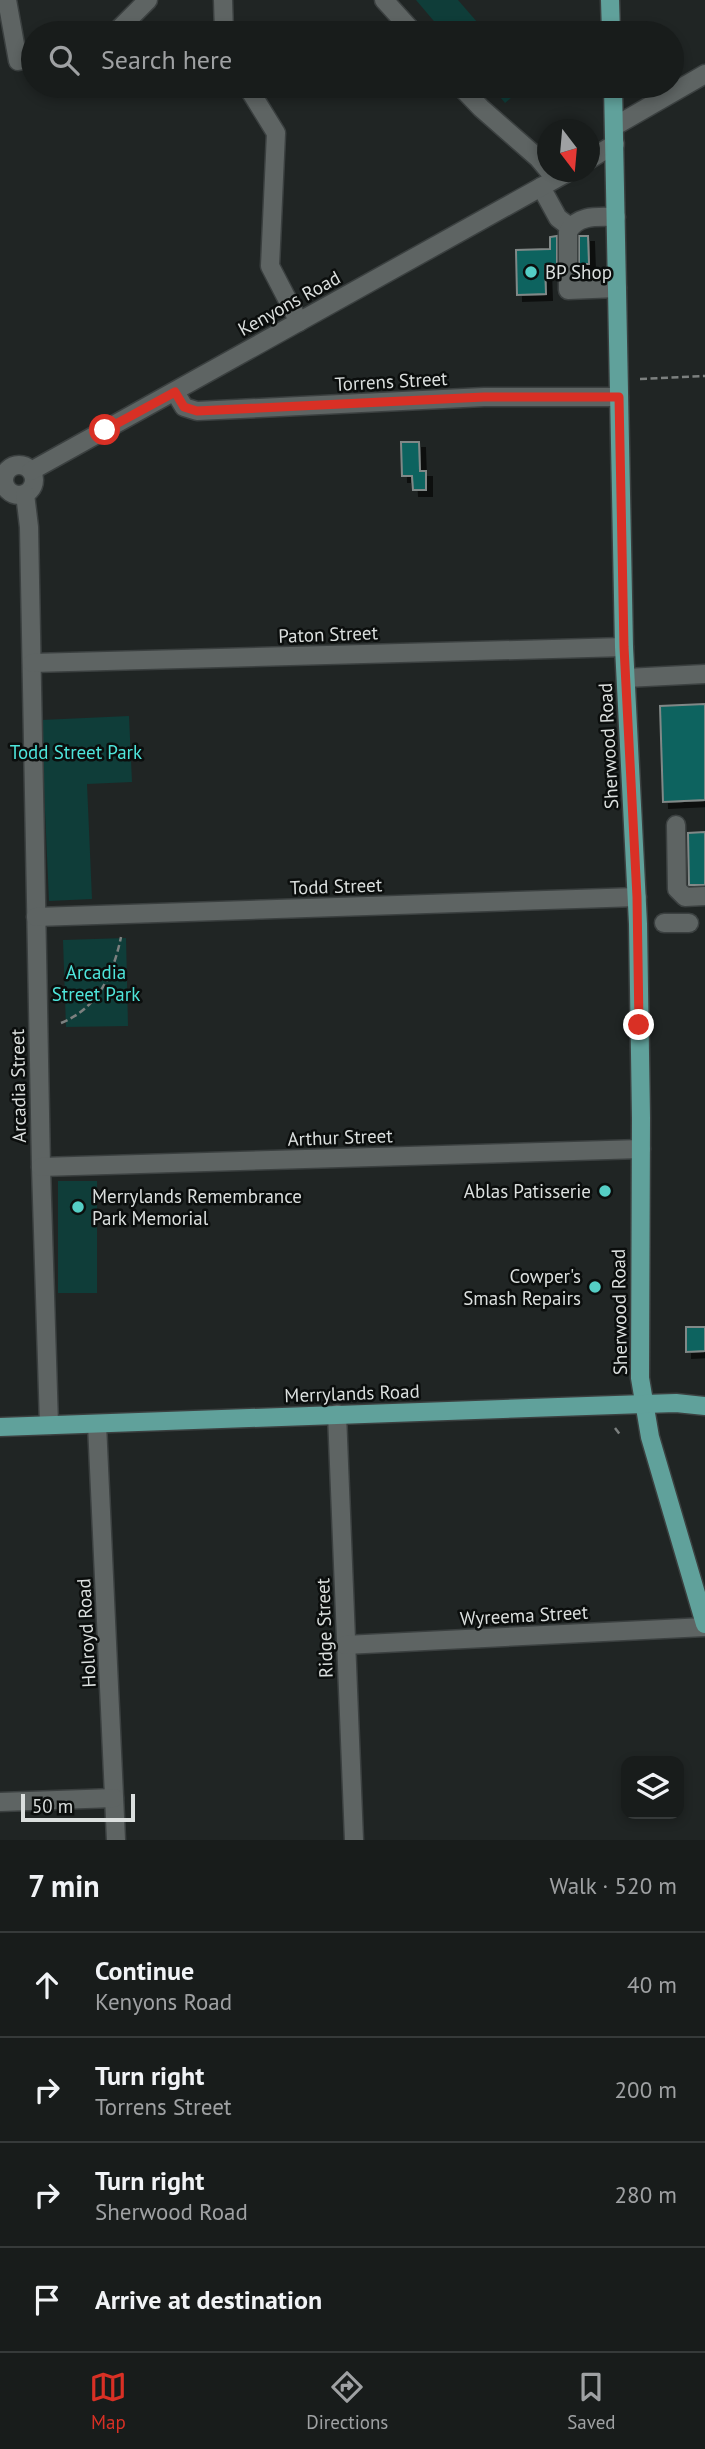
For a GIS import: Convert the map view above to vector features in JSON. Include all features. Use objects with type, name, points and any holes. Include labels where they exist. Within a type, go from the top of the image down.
[{"type":"main road","points":[[610,0],[611,21]]},
{"type":"main road","name":"Sherwood Road","points":[[614,98],[624,647],[637,897],[641,1149],[640,1378],[650,1437],[705,1625]]},
{"type":"main road","name":"Merrylands Road","points":[[0,1427],[676,1403],[705,1406]]},
{"type":"street","points":[[7,0],[18,61],[21,60]]},
{"type":"street","points":[[127,21],[148,0]]},
{"type":"street","points":[[223,0],[224,21]]},
{"type":"street","points":[[384,0],[403,21]]},
{"type":"street","points":[[684,86],[705,74]]},
{"type":"street","points":[[254,98],[275,133],[270,266],[299,322]]},
{"type":"street","points":[[471,98],[537,157]]},
{"type":"street","points":[[615,126],[663,98]]},
{"type":"street","points":[[600,153],[615,144]]},
{"type":"street","name":"Kenyons Road","points":[[30,471],[299,322],[542,182]]},
{"type":"street","points":[[553,182],[558,218],[570,228]]},
{"type":"street","points":[[616,217],[583,219],[570,228],[568,290],[617,288]]},
{"type":"street","name":"Torrens Street","points":[[175,392],[184,407],[197,411],[484,397],[619,397]]},
{"type":"street","points":[[22,466],[30,471],[33,484],[25,494],[12,494],[2,485],[6,473],[13,467],[22,466]]},
{"type":"street","name":"Arcadia Street","points":[[25,494],[29,527],[41,1167],[49,1425]]},
{"type":"street","name":"Paton Street","points":[[32,663],[624,647]]},
{"type":"street","points":[[626,678],[705,674]]},
{"type":"street","points":[[676,825],[677,889],[685,897],[705,896]]},
{"type":"street","name":"Todd Street","points":[[36,917],[637,897]]},
{"type":"street","points":[[664,923],[689,923]]},
{"type":"street","name":"Arthur Street","points":[[41,1167],[641,1149]]},
{"type":"street","name":"Ridge Street","points":[[337,1414],[354,1840]]},
{"type":"street","name":"Holroyd Road","points":[[97,1424],[116,1840]]},
{"type":"street","name":"Wyreema Street","points":[[345,1645],[705,1625]]},
{"type":"street","points":[[0,1802],[114,1798]]},
{"type":"path","points":[[640,379],[705,376]]},
{"type":"path","points":[[61,1023],[86,1009],[99,995],[113,966],[121,937]]},
{"type":"path","points":[[615,1428],[621,1436]]},
{"type":"green space","points":[[416,0],[458,0],[476,21],[434,21]]},
{"type":"green space","name":"Todd Street Park","points":[[129,716],[132,782],[87,784],[92,899],[49,901],[41,720]]},
{"type":"green space","name":"Arcadia Street Park","points":[[126,938],[128,1026],[66,1027],[63,940]]},
{"type":"green space","points":[[58,1181],[97,1181],[97,1293],[58,1293]]},
{"type":"building","name":"BP Shop","points":[[557,236],[557,265],[545,265],[546,294],[517,295],[516,250],[550,249],[550,237]]},
{"type":"building","points":[[579,236],[588,236],[589,264],[579,264]]},
{"type":"building","points":[[401,442],[419,442],[420,471],[426,471],[426,490],[413,490],[412,476],[402,476]]},
{"type":"building","points":[[705,704],[705,800],[663,802],[660,706]]},
{"type":"building","points":[[705,832],[705,885],[689,885],[688,833]]},
{"type":"building","points":[[686,1327],[705,1327],[705,1351],[686,1352]]},
{"type":"place","name":"BP Shop","points":[[531,272]]},
{"type":"place","name":"Ablas Patisserie","points":[[605,1191]]},
{"type":"place","name":"Merrylands Remembrance Park Memorial","points":[[78,1207]]},
{"type":"place","name":"Cowper's Smash Repairs","points":[[595,1287]]},
{"type":"route","points":[[105,430],[175,392],[184,407],[197,411],[484,397],[619,397],[624,647],[637,897],[639,1025]]}]
